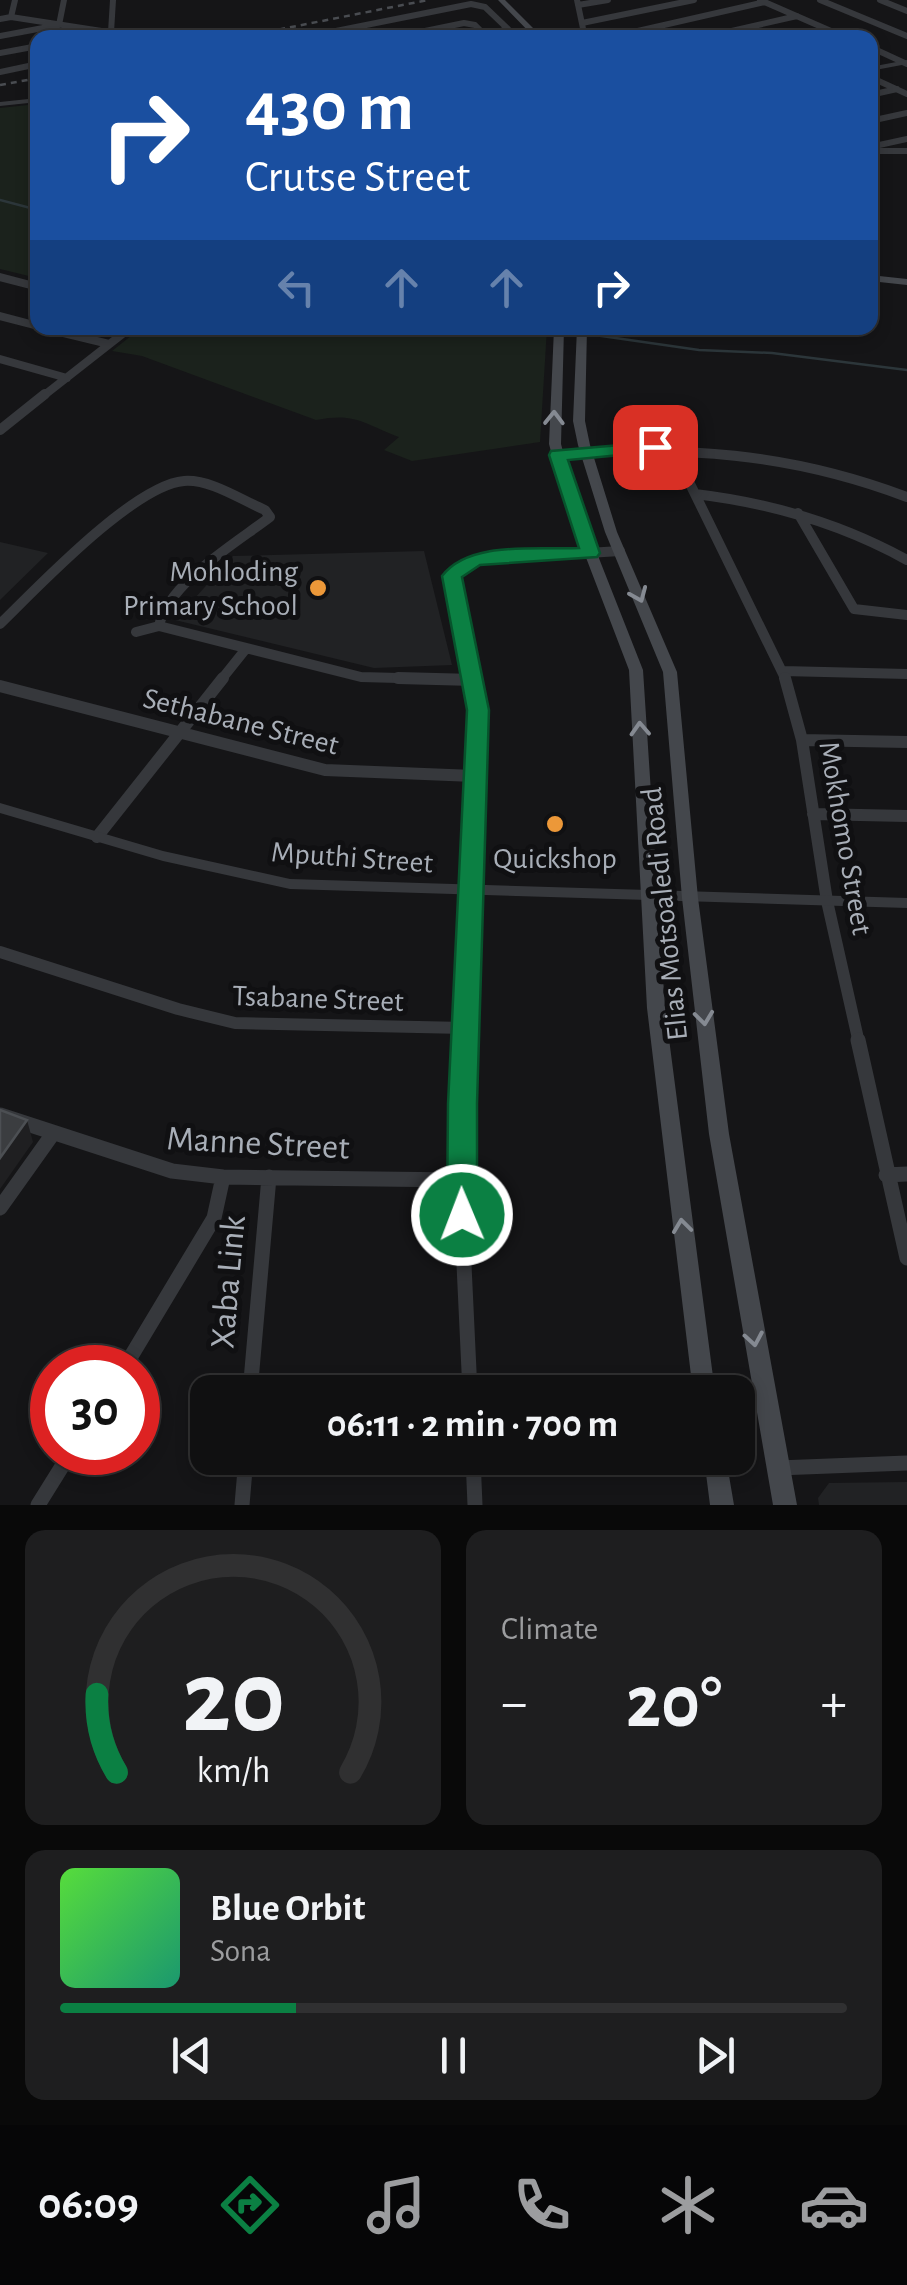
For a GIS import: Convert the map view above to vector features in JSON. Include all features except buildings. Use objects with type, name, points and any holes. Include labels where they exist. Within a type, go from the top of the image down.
[{"type":"main road","points":[[490,0],[521,30]]},
{"type":"main road","points":[[501,0],[532,30]]},
{"type":"main road","points":[[878,279],[907,282]]},
{"type":"main road","name":"Elias Motsoaledi Road","points":[[559,335],[554,416],[558,455],[590,553],[636,670],[656,1008],[702,1375]]},
{"type":"main road","name":"Elias Motsoaledi Road","points":[[581,335],[579,421],[586,452],[620,551],[670,672],[690,898],[719,1134],[785,1505]]},
{"type":"main road","points":[[717,1475],[722,1505]]},
{"type":"street","points":[[11,18],[15,0]]},
{"type":"street","points":[[59,25],[64,0]]},
{"type":"street","points":[[110,30],[114,0]]},
{"type":"street","points":[[584,30],[578,2],[608,0]]},
{"type":"street","points":[[582,23],[694,0]]},
{"type":"street","points":[[820,0],[907,36]]},
{"type":"street","points":[[880,0],[905,9]]},
{"type":"street","points":[[640,30],[763,1],[829,30]]},
{"type":"street","points":[[340,30],[468,4],[485,7],[508,28],[502,30]]},
{"type":"street","points":[[736,30],[797,16]]},
{"type":"street","points":[[0,20],[11,18],[95,30]]},
{"type":"street","points":[[428,30],[461,23],[475,25],[478,30]]},
{"type":"street","points":[[32,30],[59,25]]},
{"type":"street","points":[[0,36],[30,30]]},
{"type":"street","points":[[0,53],[30,47]]},
{"type":"street","points":[[878,51],[906,63]]},
{"type":"street","points":[[878,68],[906,63]]},
{"type":"street","points":[[0,72],[30,66]]},
{"type":"street","points":[[878,81],[907,94]]},
{"type":"street","points":[[878,93],[897,89]]},
{"type":"street","points":[[0,104],[30,101]]},
{"type":"street","points":[[878,119],[907,113]]},
{"type":"street","points":[[878,147],[907,139]]},
{"type":"street","points":[[878,149],[907,150]]},
{"type":"street","points":[[0,278],[30,285]]},
{"type":"street","points":[[0,316],[30,324]]},
{"type":"street","points":[[72,335],[109,344]]},
{"type":"street","points":[[0,430],[121,335]]},
{"type":"street","points":[[0,359],[67,378]]},
{"type":"street","points":[[558,455],[672,447],[717,450],[831,468],[907,498]]},
{"type":"street","name":"Mokhomo Street","points":[[672,447],[783,670],[802,740],[827,900],[907,1258]]},
{"type":"street","points":[[0,624],[120,516],[170,484],[186,481],[201,485],[268,511],[270,517],[207,565],[162,612],[159,626]]},
{"type":"street","points":[[694,494],[798,513],[855,532],[907,560]]},
{"type":"street","points":[[798,513],[854,609],[907,615]]},
{"type":"street","points":[[469,1375],[460,1180],[478,710],[454,572],[476,560],[620,551]]},
{"type":"street","points":[[136,632],[159,626],[369,678],[474,680]]},
{"type":"street","points":[[97,837],[245,650]]},
{"type":"street","points":[[783,670],[907,674]]},
{"type":"street","name":"Sethabane Street","points":[[0,686],[325,770],[474,776]]},
{"type":"street","points":[[802,740],[907,742]]},
{"type":"street","name":"Mputhi Street","points":[[0,808],[162,856],[290,884],[907,903]]},
{"type":"street","points":[[813,814],[907,816]]},
{"type":"street","name":"Tsabane Street","points":[[0,952],[178,1010],[235,1023],[465,1028]]},
{"type":"street","name":"Manne Street","points":[[0,1115],[151,1167],[223,1177],[460,1180]]},
{"type":"street","points":[[0,1208],[52,1134]]},
{"type":"street","points":[[886,1175],[907,1174]]},
{"type":"street","points":[[138,1345],[214,1218],[223,1177]]},
{"type":"street","name":"Xaba Link","points":[[251,1375],[268,1177]]},
{"type":"street","points":[[778,1468],[907,1463]]},
{"type":"street","points":[[38,1505],[57,1475]]},
{"type":"street","points":[[242,1505],[245,1475]]},
{"type":"street","points":[[474,1475],[476,1505]]},
{"type":"shaded area","points":[[30,105],[30,276],[0,269],[0,108]]},
{"type":"shaded area","points":[[132,335],[547,335],[540,442],[412,461],[384,450],[399,437],[359,421],[341,417],[316,420],[142,356],[112,351]]},
{"type":"shaded area","points":[[0,542],[48,553],[0,600]]},
{"type":"shaded area","name":"Mohloding Primary School","points":[[424,551],[452,665],[374,668],[175,620],[233,556]]},
{"type":"shaded area","points":[[907,1482],[907,1505],[819,1505],[818,1498],[829,1483]]},
{"type":"waterway","points":[[0,200],[30,208]]},
{"type":"waterway","points":[[595,335],[699,350],[772,353],[907,370]]},
{"type":"railway","points":[[276,30],[428,0]]},
{"type":"railway","points":[[0,85],[30,79]]},
{"type":"place","name":"Mohloding Primary School","points":[[318,588]]},
{"type":"place","name":"Quickshop","points":[[555,824]]},
{"type":"route","points":[[462,1215],[462,1104],[478,710],[452,576],[459,567],[476,560],[590,553],[558,455],[655,447]]}]
